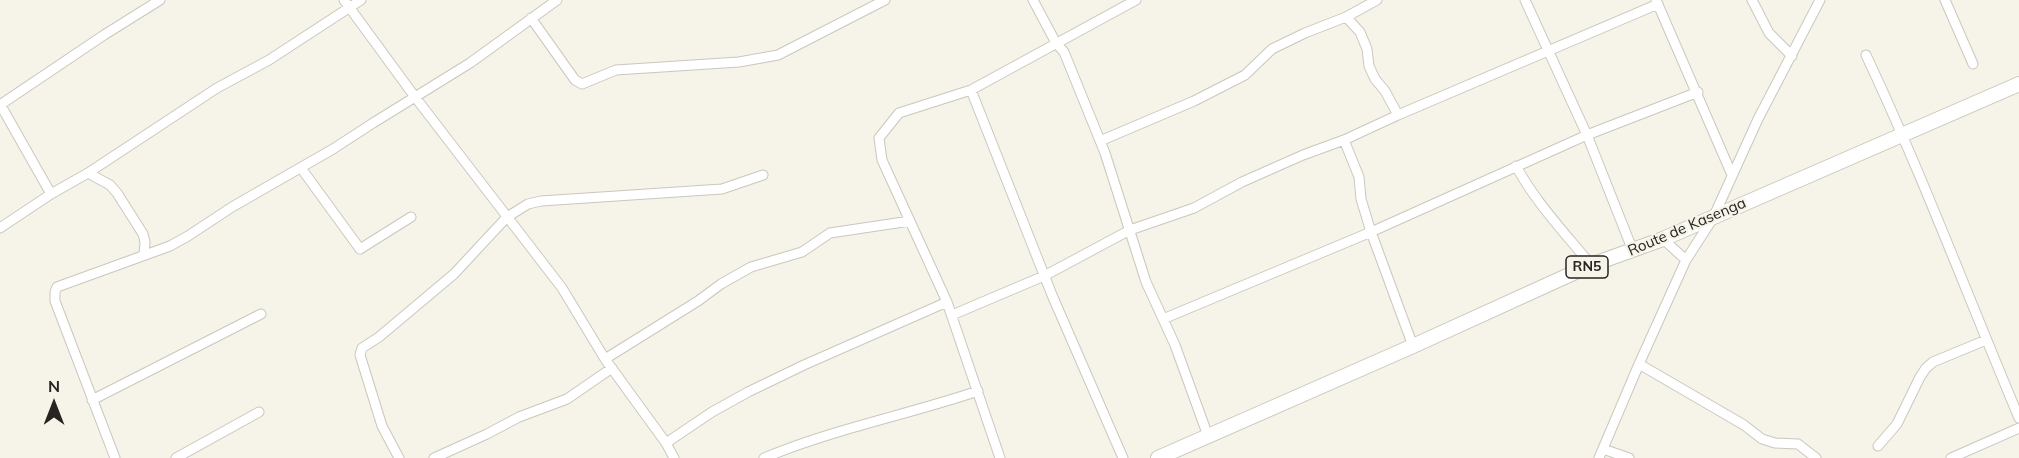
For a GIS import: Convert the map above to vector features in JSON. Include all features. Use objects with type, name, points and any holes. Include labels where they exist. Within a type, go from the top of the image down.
[{"type":"highway","name":"Route de Kasenga","points":[[1158,458],[1591,265],[1633,251],[1713,218],[2019,84]]},
{"type":"street","points":[[51,195],[0,105],[160,0]]},
{"type":"street","points":[[0,228],[88,173],[217,87],[269,60],[347,4],[362,0]]},
{"type":"street","points":[[115,458],[55,302],[57,287],[170,246],[188,236],[231,207],[301,168],[470,63],[557,0]]},
{"type":"street","points":[[531,18],[575,80],[582,84],[616,70],[739,62],[778,55],[885,0]]},
{"type":"street","points":[[1033,0],[1056,43],[1064,52],[1100,141],[1146,282],[1175,345],[1208,436]]},
{"type":"street","points":[[1000,458],[952,315],[882,160],[879,138],[899,113],[971,90],[1136,0]]},
{"type":"street","points":[[1100,141],[1194,101],[1245,75],[1272,49],[1346,17],[1377,0]]},
{"type":"street","points":[[1525,0],[1587,135],[1633,251]]},
{"type":"street","points":[[1752,0],[1769,33],[1792,56]]},
{"type":"street","points":[[1629,458],[1601,453],[1686,260],[1713,218],[1758,119],[1820,0]]},
{"type":"street","points":[[1945,0],[1973,64]]},
{"type":"street","points":[[952,315],[1044,276],[1130,230],[1194,208],[1242,182],[1303,155],[1344,141],[1398,115],[1550,51],[1657,2],[1698,92],[1732,175]]},
{"type":"street","points":[[347,4],[562,288],[605,359],[666,443],[674,458]]},
{"type":"street","points":[[1346,17],[1359,32],[1367,49],[1375,79],[1385,91],[1398,115]]},
{"type":"street","points":[[1866,55],[1903,134],[2019,418]]},
{"type":"street","points":[[971,90],[1044,276],[1123,458]]},
{"type":"street","points":[[1163,319],[1371,232],[1587,135],[1698,92]]},
{"type":"street","points":[[1344,141],[1359,177],[1361,199],[1371,232],[1413,346]]},
{"type":"street","points":[[1516,166],[1545,210],[1591,265]]},
{"type":"street","points":[[301,168],[360,249],[411,217]]},
{"type":"street","points":[[88,173],[110,185],[117,193],[143,234],[144,254]]},
{"type":"street","points":[[399,458],[382,426],[360,356],[362,348],[379,337],[454,274],[507,217],[528,204],[541,201],[722,189],[763,175]]},
{"type":"street","points":[[605,359],[751,267],[802,252],[830,233],[910,221]]},
{"type":"street","points":[[1663,239],[1686,260]]},
{"type":"street","points":[[666,443],[712,411],[748,392],[947,302]]},
{"type":"street","points":[[92,400],[261,314]]},
{"type":"street","points":[[1878,446],[1897,424],[1926,368],[1933,362],[1986,340]]},
{"type":"street","points":[[1639,364],[1744,425],[1762,439],[1775,443],[1798,444],[1816,458]]},
{"type":"street","points":[[434,458],[519,417],[560,402],[612,368]]},
{"type":"street","points":[[764,458],[795,445],[933,407],[978,391]]},
{"type":"street","points":[[176,458],[258,412]]},
{"type":"street","points":[[1951,458],[2019,428]]}]
